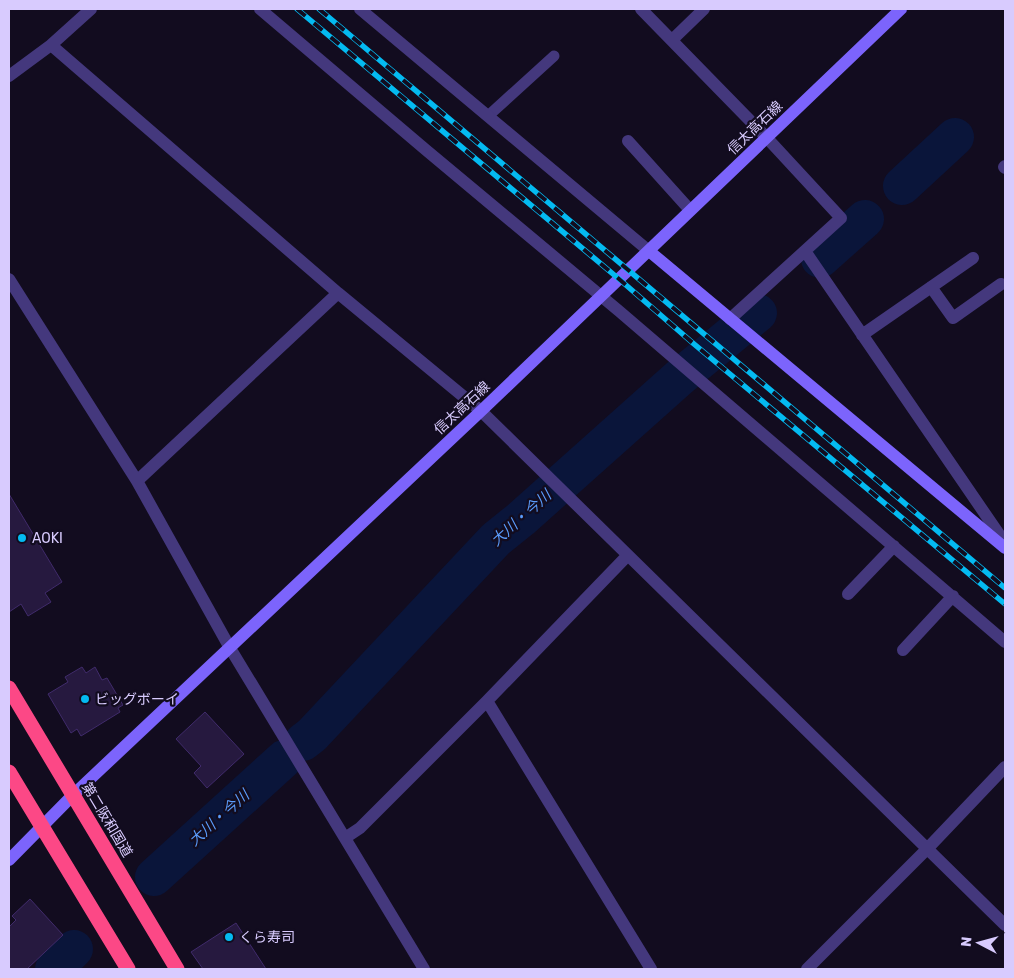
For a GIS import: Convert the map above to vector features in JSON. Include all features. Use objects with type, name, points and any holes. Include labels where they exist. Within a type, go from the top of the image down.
[{"type":"highway","name":"第二阪和国道","points":[[9,688],[176,969]]},
{"type":"highway","points":[[9,772],[128,969]]},
{"type":"main road","name":"信太高石線","points":[[9,860],[73,795],[481,411],[901,9]]},
{"type":"main road","points":[[649,251],[1005,548]]},
{"type":"street","points":[[9,76],[51,45],[91,9]]},
{"type":"street","points":[[260,9],[601,296],[1005,642]]},
{"type":"street","points":[[360,9],[649,251]]},
{"type":"street","points":[[641,9],[841,218],[730,319]]},
{"type":"street","points":[[672,40],[704,9]]},
{"type":"street","points":[[51,45],[338,293],[481,411],[1005,925]]},
{"type":"street","points":[[628,141],[690,210]]},
{"type":"street","points":[[805,251],[1005,544]]},
{"type":"street","points":[[862,335],[973,258]]},
{"type":"street","points":[[9,279],[138,480],[230,648],[424,969]]},
{"type":"street","points":[[931,287],[953,318],[1001,284]]},
{"type":"street","points":[[138,480],[338,293]]},
{"type":"street","points":[[848,594],[894,546]]},
{"type":"street","points":[[345,838],[360,828],[487,701],[628,555]]},
{"type":"street","points":[[903,650],[952,596]]},
{"type":"street","points":[[487,701],[651,969]]},
{"type":"street","points":[[807,969],[927,849],[1005,767]]},
{"type":"lane","points":[[488,116],[554,56]]},
{"type":"building","name":"AOKI","points":[[9,494],[62,582],[45,593],[51,602],[28,616],[21,604],[9,612]]},
{"type":"building","name":"ビッグボーイ","points":[[82,667],[86,673],[95,667],[102,680],[107,678],[123,705],[118,708],[120,712],[81,736],[77,729],[71,733],[48,694],[68,682],[65,677]]},
{"type":"building","points":[[205,712],[244,754],[207,788],[194,773],[201,766],[176,739]]},
{"type":"building","points":[[30,899],[63,935],[27,969],[9,969],[9,927],[16,920],[12,916]]},
{"type":"building","name":"くら寿司","points":[[236,923],[266,969],[203,969],[191,952]]},
{"type":"waterway","name":"大川・今川","points":[[902,186],[955,137]]},
{"type":"waterway","name":"大川・今川","points":[[820,259],[865,219]]},
{"type":"waterway","name":"大川・今川","points":[[303,742],[312,735],[496,539],[521,519],[680,377],[758,313]]},
{"type":"waterway","name":"大川・今川","points":[[154,877],[284,759]]},
{"type":"waterway","name":"大川・今川","points":[[54,969],[74,949]]},
{"type":"railway","points":[[297,9],[1005,604]]},
{"type":"railway","points":[[319,9],[1005,588]]},
{"type":"place","name":"AOKI","points":[[22,538]]},
{"type":"place","name":"ビッグボーイ","points":[[85,699]]},
{"type":"place","name":"くら寿司","points":[[229,937]]}]
